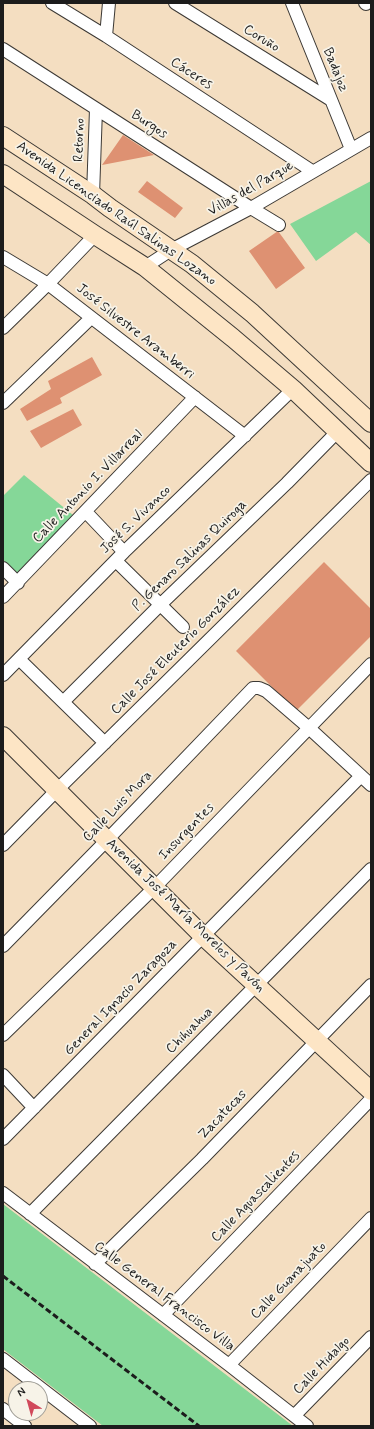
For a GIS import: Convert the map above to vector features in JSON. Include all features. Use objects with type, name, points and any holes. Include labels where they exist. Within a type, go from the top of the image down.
[{"type":"main road","name":"Avenida Licenciado Raúl Salinas Lozano","points":[[3,136],[93,195],[192,264],[252,313],[371,423]]},
{"type":"main road","name":"Avenida Licenciado Raúl Salinas Lozano","points":[[3,174],[145,267],[293,389],[371,463]]},
{"type":"main road","name":"Avenida José María Morelos y Pavón","points":[[3,736],[203,936],[371,1091]]},
{"type":"street","name":"Cáceres","points":[[52,3],[106,36],[312,171]]},
{"type":"street","points":[[106,36],[109,3]]},
{"type":"street","name":"Coruño","points":[[175,3],[332,100]]},
{"type":"street","name":"Badajoz","points":[[292,3],[351,149]]},
{"type":"street","name":"Burgos","points":[[3,49],[251,208],[279,224]]},
{"type":"street","name":"Retorno","points":[[93,195],[96,109]]},
{"type":"street","name":"Villas del Parque","points":[[145,267],[171,250],[251,208],[312,171],[371,138]]},
{"type":"street","points":[[3,328],[48,284],[94,235]]},
{"type":"street","name":"José Silvestre Aramberri","points":[[3,257],[48,284],[245,436]]},
{"type":"street","points":[[3,403],[91,318]]},
{"type":"street","name":"José S. Vivanco","points":[[3,675],[120,557],[293,389]]},
{"type":"street","name":"Calle Antonio I. Villarreal","points":[[3,597],[195,397]]},
{"type":"street","name":"P. Genaro Salinas Quiroga","points":[[63,702],[161,604],[287,483],[338,431]]},
{"type":"street","name":"Calle José Eleuterio González","points":[[4,841],[371,480]]},
{"type":"street","points":[[86,512],[120,557],[183,628]]},
{"type":"street","points":[[3,568],[18,583]]},
{"type":"street","points":[[19,659],[104,743]]},
{"type":"street","name":"Insurgentes","points":[[3,1034],[155,887],[371,664]]},
{"type":"street","name":"Calle Luis Mora","points":[[3,946],[253,688],[260,688],[266,691],[309,728]]},
{"type":"street","points":[[309,728],[371,785]]},
{"type":"street","name":"General Ignacio Zaragoza","points":[[3,1139],[361,776]]},
{"type":"street","name":"Chihuahua","points":[[30,1214],[371,869]]},
{"type":"street","name":"Zacatecas","points":[[95,1264],[202,1159],[371,985]]},
{"type":"street","points":[[3,1075],[34,1108]]},
{"type":"street","name":"Calle Aguascalientes","points":[[163,1315],[371,1099]]},
{"type":"street","name":"Calle General Francisco Villa","points":[[3,1193],[307,1426]]},
{"type":"street","name":"Calle Guanajuato","points":[[229,1365],[371,1218]]},
{"type":"street","name":"Calle Hidalgo","points":[[294,1416],[371,1337]]},
{"type":"street","points":[[3,1359],[90,1426]]},
{"type":"street","points":[[4,1412],[25,1426]]},
{"type":"green space","points":[[371,181],[371,245],[356,232],[316,261],[290,224]]},
{"type":"green space","points":[[24,475],[73,515],[20,575],[3,560],[3,496]]},
{"type":"green space","points":[[3,1204],[293,1426],[103,1426],[48,1384],[48,1381],[44,1381],[4,1350],[3,1351]]},
{"type":"building","points":[[123,135],[154,155],[102,165]]},
{"type":"building","points":[[147,181],[183,208],[175,218],[138,192]]},
{"type":"building","points":[[278,231],[305,268],[276,289],[249,251]]},
{"type":"building","points":[[92,357],[102,375],[60,398],[62,403],[27,421],[20,409],[51,389],[48,381]]},
{"type":"building","points":[[73,409],[82,425],[41,448],[30,431]]},
{"type":"building","points":[[324,562],[371,609],[371,636],[296,711],[236,651]]},
{"type":"railway","points":[[3,1276],[199,1426]]}]
